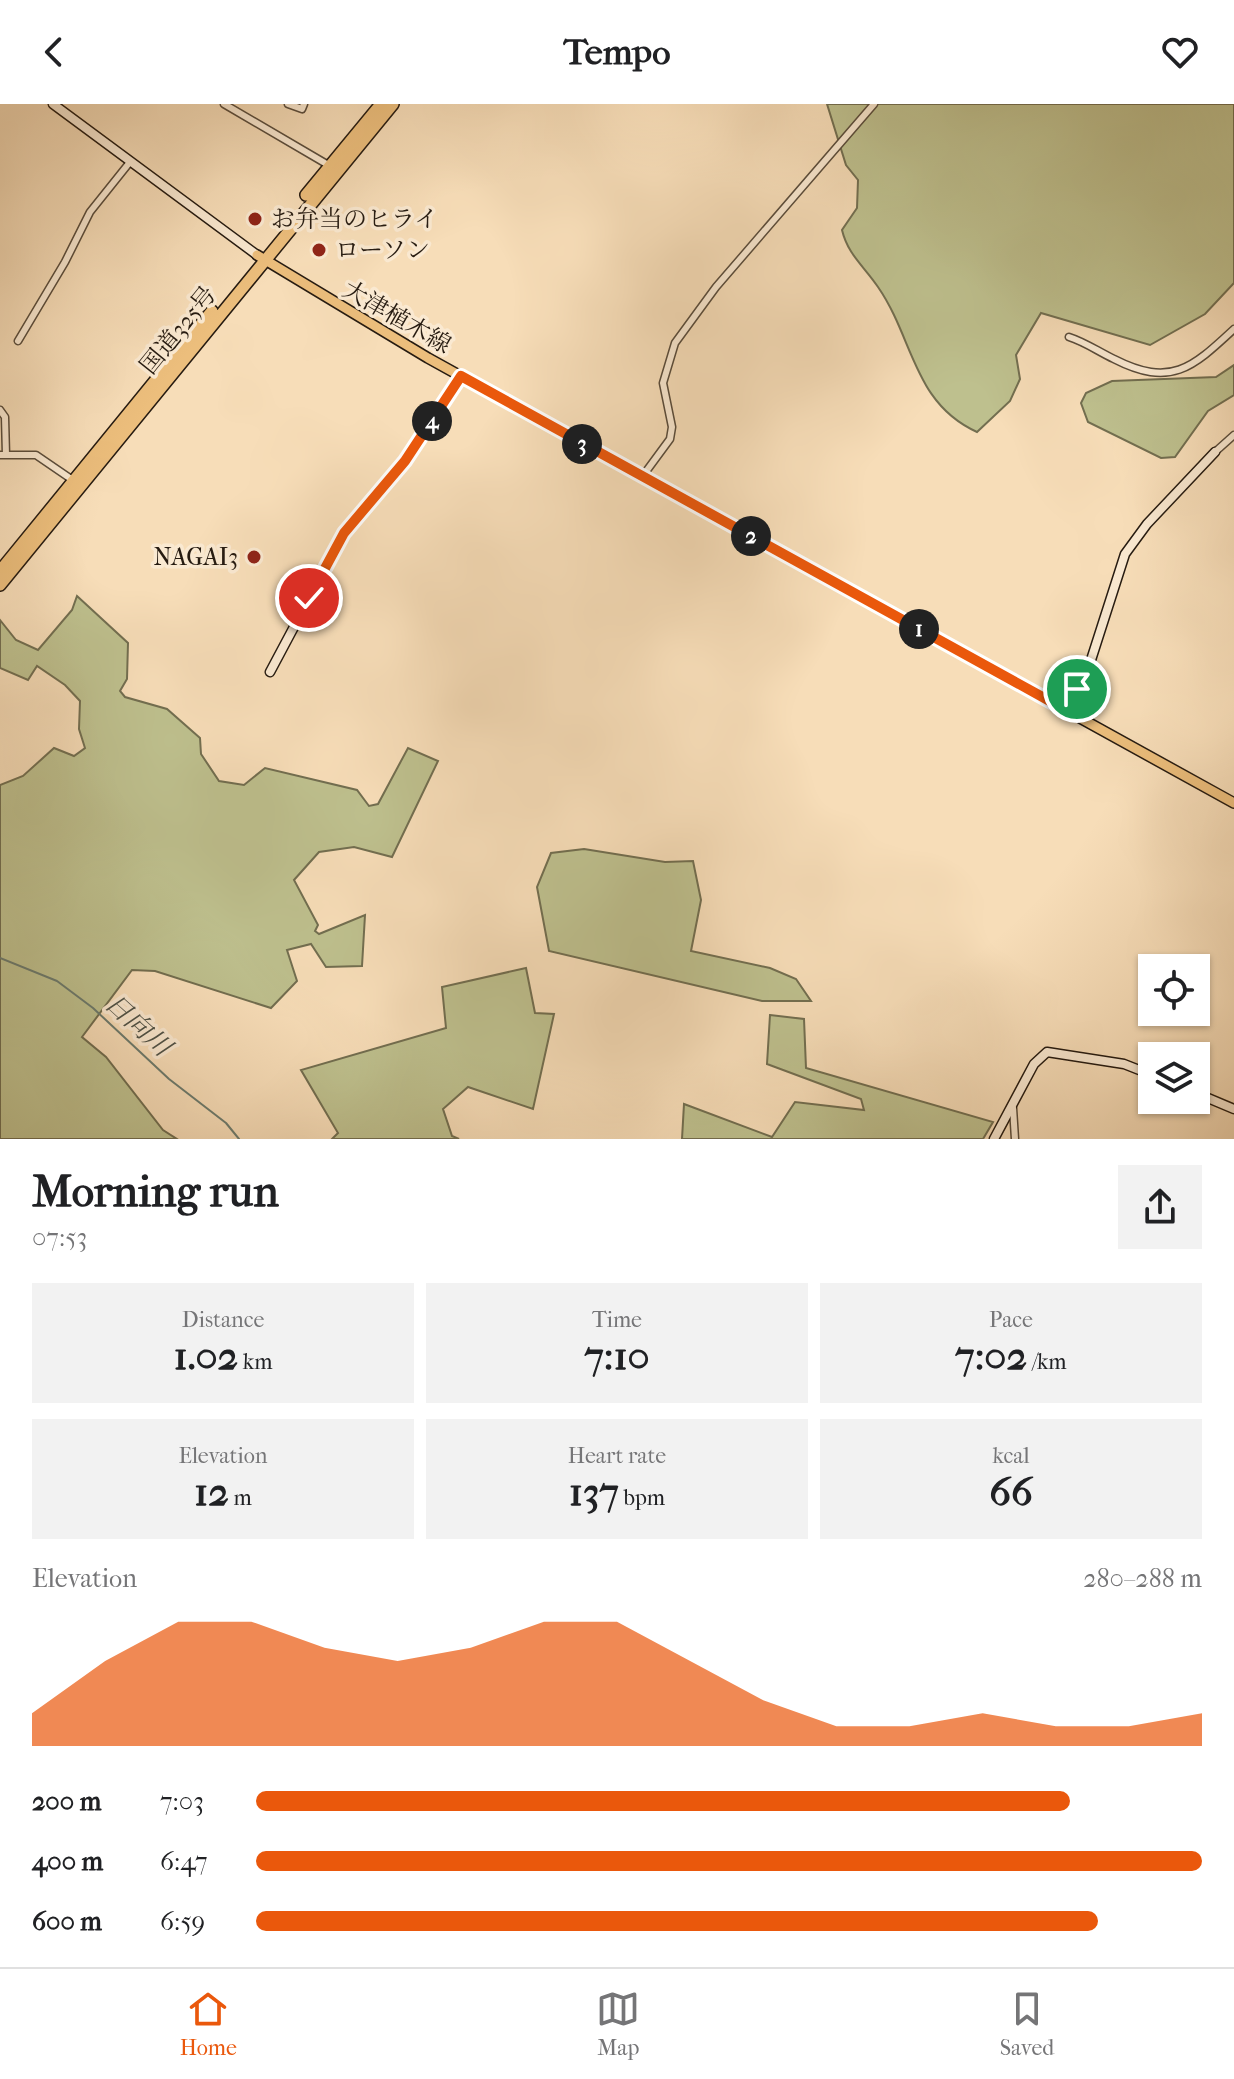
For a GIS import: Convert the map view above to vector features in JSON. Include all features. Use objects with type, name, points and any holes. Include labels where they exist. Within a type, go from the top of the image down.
[{"type":"highway","name":"国道325号","points":[[0,585],[77,484],[334,168],[379,108],[393,104]]},
{"type":"highway","name":"国道325号","points":[[0,571],[77,484]]},
{"type":"main road","name":"大津植木線","points":[[260,258],[461,376],[1234,803]]},
{"type":"street","points":[[53,104],[260,258]]},
{"type":"street","points":[[224,104],[334,168]]},
{"type":"street","points":[[288,104],[302,109],[304,104]]},
{"type":"street","points":[[642,477],[672,433],[663,383],[675,343],[716,287],[874,104]]},
{"type":"street","points":[[18,341],[65,262],[90,212],[130,162]]},
{"type":"street","points":[[1069,337],[1124,364],[1161,375],[1177,374],[1190,367],[1234,329]]},
{"type":"street","points":[[270,672],[344,533],[405,461],[461,376]]},
{"type":"street","points":[[0,410],[5,417],[3,455],[36,455],[77,484]]},
{"type":"street","points":[[1066,710],[1091,660],[1125,554],[1147,524],[1234,435]]},
{"type":"street","points":[[994,1139],[1034,1064],[1047,1052],[1124,1064],[1138,1070]]},
{"type":"street","points":[[1210,1099],[1234,1109]]},
{"type":"street","points":[[1013,1104],[1015,1139]]},
{"type":"green space","points":[[827,104],[1234,104],[1234,283],[1205,314],[1150,345],[1041,313],[1016,355],[1020,379],[1010,401],[977,432],[956,420],[927,387],[890,307],[848,246],[842,230],[857,208],[858,180],[846,165]]},
{"type":"green space","points":[[1234,365],[1234,395],[1208,411],[1175,457],[1161,458],[1088,422],[1081,403],[1086,393],[1112,381],[1216,377]]},
{"type":"green space","points":[[77,596],[128,643],[127,679],[120,691],[125,697],[167,709],[200,738],[201,754],[219,781],[244,785],[265,768],[357,790],[369,806],[378,804],[408,748],[438,761],[392,857],[354,847],[319,852],[294,880],[318,925],[315,931],[319,934],[365,915],[362,966],[326,967],[311,944],[287,950],[297,981],[271,1008],[155,971],[132,970],[82,1037],[106,1057],[163,1130],[177,1139],[0,1139],[0,785],[23,776],[54,748],[74,756],[85,748],[79,729],[80,701],[65,685],[37,666],[28,680],[0,668],[0,620],[16,640],[38,650],[72,610]]},
{"type":"green space","points":[[584,849],[665,862],[693,861],[701,900],[691,951],[770,968],[796,979],[811,1001],[762,1001],[549,951],[537,887],[551,853]]},
{"type":"green space","points":[[526,968],[535,1013],[554,1014],[533,1109],[468,1087],[443,1109],[452,1136],[459,1139],[332,1139],[338,1133],[301,1070],[446,1028],[442,987]]},
{"type":"green space","points":[[770,1015],[804,1019],[806,1068],[993,1122],[983,1139],[682,1139],[684,1104],[772,1137],[795,1102],[864,1110],[861,1099],[767,1064]]},
{"type":"waterway","name":"日向川","points":[[0,958],[57,981],[93,1008],[169,1079],[226,1123],[239,1139]]},
{"type":"place","name":"お弁当のヒライ","points":[[255,219]]},
{"type":"place","name":"ローソン","points":[[319,250]]},
{"type":"place","name":"NAGAI3","points":[[254,557]]},
{"type":"route","points":[[309,598],[344,533],[405,461],[461,376],[1066,710],[1077,689]]}]
